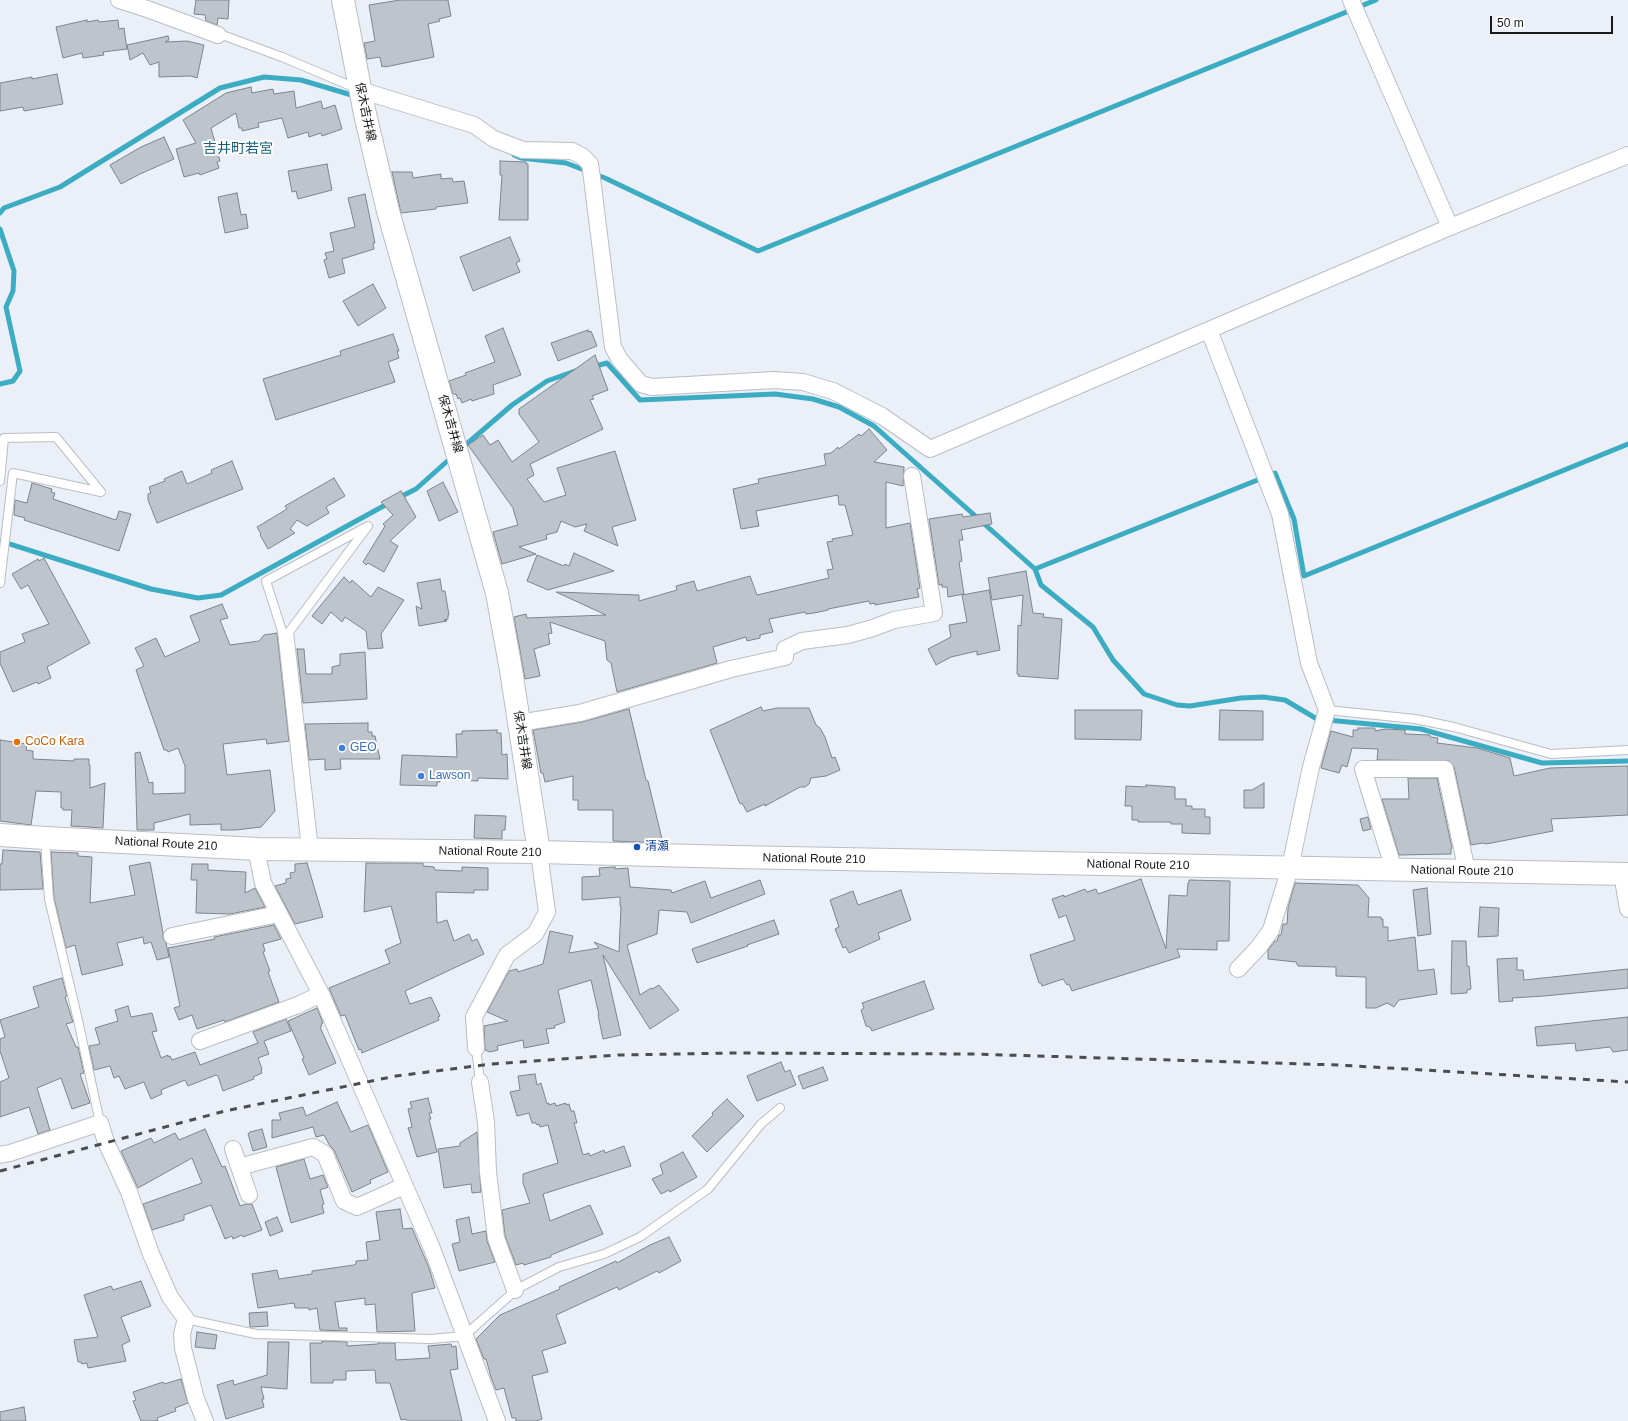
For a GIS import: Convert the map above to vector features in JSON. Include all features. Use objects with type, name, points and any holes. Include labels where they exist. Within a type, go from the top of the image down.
[{"type":"main road","name":"保木吉井線","points":[[343,0],[365,114],[388,211],[497,593],[511,670],[539,852]]},
{"type":"main road","name":"National Route 210","points":[[0,835],[258,849],[539,852],[1625,874]]},
{"type":"street","points":[[119,0],[218,35]]},
{"type":"street","points":[[1351,0],[1450,227]]},
{"type":"street","points":[[360,90],[474,125],[494,139],[523,150],[572,151],[582,156],[591,171],[613,347],[620,360],[641,384],[652,387],[774,380],[803,382],[833,391],[882,416],[930,449],[1450,227],[1628,156]]},
{"type":"street","points":[[1209,330],[1280,514],[1309,663],[1325,717],[1310,767],[1290,868],[1271,930],[1258,948],[1238,969]]},
{"type":"street","points":[[519,723],[580,713],[732,669],[785,658],[785,650],[802,641],[848,635],[894,620],[934,613],[912,476]]},
{"type":"street","points":[[1394,870],[1363,769],[1445,768],[1467,871]]},
{"type":"street","points":[[258,849],[258,858],[264,883],[278,914],[320,994],[430,1246],[497,1421]]},
{"type":"street","points":[[476,1048],[474,1017],[507,955],[535,934],[547,912],[539,852]]},
{"type":"street","points":[[1625,874],[1628,909]]},
{"type":"street","points":[[172,936],[278,914]]},
{"type":"street","points":[[200,1042],[298,1005],[320,994]]},
{"type":"street","points":[[480,1082],[486,1122],[488,1172],[496,1238],[515,1290]]},
{"type":"street","points":[[0,1155],[100,1123],[106,1142],[129,1192],[151,1254],[170,1297],[186,1319],[182,1334],[183,1348],[196,1399],[205,1421]]},
{"type":"street","points":[[239,1167],[314,1147],[325,1154],[344,1201],[357,1207],[404,1186]]},
{"type":"street","points":[[233,1149],[249,1195]]},
{"type":"lane","points":[[218,35],[225,36],[282,57],[360,90]]},
{"type":"lane","points":[[0,482],[4,438],[56,437],[101,492],[13,472],[0,583]]},
{"type":"lane","points":[[368,526],[289,632],[310,849],[282,631],[266,581],[368,526]]},
{"type":"lane","points":[[1325,717],[1414,719],[1454,727],[1551,754],[1628,750]]},
{"type":"lane","points":[[45,838],[49,899],[78,1020],[100,1123]]},
{"type":"lane","points":[[476,1048],[480,1082]]},
{"type":"lane","points":[[186,1319],[256,1334],[431,1339],[464,1336],[515,1290],[559,1267],[604,1254],[640,1237],[708,1189],[761,1124],[780,1108]]},
{"type":"building","points":[[196,0],[229,0],[228,19],[218,18],[217,25],[206,21],[205,15],[194,14]]},
{"type":"building","points":[[400,0],[448,0],[451,16],[428,24],[434,57],[382,67],[380,57],[367,59],[364,43],[375,41],[369,5]]},
{"type":"building","points":[[87,20],[87,22],[98,20],[99,22],[118,20],[119,29],[124,28],[127,49],[103,52],[104,55],[83,58],[82,53],[63,58],[56,27]]},
{"type":"building","points":[[168,36],[169,40],[165,42],[187,41],[204,45],[197,78],[191,76],[159,77],[159,62],[150,65],[143,53],[130,60],[127,45]]},
{"type":"building","points":[[57,74],[63,104],[24,111],[23,107],[0,111],[0,83]]},
{"type":"building","points":[[251,87],[252,93],[273,89],[274,94],[294,91],[296,108],[321,101],[323,109],[335,105],[342,129],[322,136],[321,133],[309,137],[308,132],[288,138],[282,118],[258,123],[259,127],[242,131],[242,128],[239,128],[236,113],[211,128],[220,161],[217,162],[219,168],[200,175],[199,173],[184,177],[176,149],[196,143],[183,120],[226,93]]},
{"type":"building","points":[[164,137],[174,159],[121,184],[110,165],[141,147]]},
{"type":"building","points":[[500,161],[526,162],[526,164],[528,164],[528,220],[499,220],[502,175],[500,175]]},
{"type":"building","points":[[327,164],[332,190],[298,199],[296,191],[292,192],[288,171]]},
{"type":"building","points":[[392,172],[412,172],[413,178],[441,174],[441,179],[452,178],[453,182],[464,181],[468,203],[436,207],[436,209],[401,213]]},
{"type":"building","points":[[237,193],[241,215],[246,214],[248,228],[225,233],[218,197]]},
{"type":"building","points":[[365,194],[375,243],[373,243],[374,249],[342,259],[345,273],[329,278],[324,260],[327,259],[325,253],[334,251],[330,233],[355,227],[348,198]]},
{"type":"building","points":[[510,237],[520,261],[516,263],[520,272],[473,291],[460,257]]},
{"type":"building","points":[[373,284],[386,308],[358,326],[343,301]]},
{"type":"building","points":[[503,328],[521,375],[493,385],[494,394],[472,401],[471,399],[462,403],[456,394],[453,394],[449,381],[466,375],[465,373],[495,362],[485,336]]},
{"type":"building","points":[[588,330],[588,332],[591,331],[597,346],[558,361],[551,343]]},
{"type":"building","points":[[393,334],[399,351],[397,351],[399,358],[388,362],[395,382],[276,420],[263,379],[341,355],[340,351]]},
{"type":"building","points":[[595,355],[608,390],[592,396],[594,399],[590,400],[603,429],[530,464],[534,475],[527,479],[544,502],[566,495],[557,468],[615,451],[636,520],[612,527],[618,546],[584,531],[587,524],[575,527],[561,521],[557,532],[546,535],[547,539],[519,547],[536,554],[502,564],[493,532],[518,525],[513,508],[468,445],[483,435],[490,445],[498,440],[512,462],[539,442],[519,414],[519,409]]},
{"type":"building","points":[[869,429],[887,450],[874,462],[904,467],[903,486],[886,482],[886,528],[910,523],[920,588],[917,589],[919,597],[875,605],[875,603],[870,604],[869,601],[814,613],[806,614],[805,612],[769,619],[773,632],[760,635],[760,638],[747,641],[746,637],[713,647],[717,663],[617,692],[611,663],[607,660],[605,641],[550,622],[552,633],[548,634],[550,644],[534,649],[540,676],[525,679],[514,617],[526,614],[527,618],[606,615],[556,592],[639,595],[639,601],[677,590],[676,586],[694,581],[697,591],[750,576],[757,595],[829,578],[827,570],[833,569],[827,542],[833,541],[832,539],[853,535],[845,505],[839,505],[838,495],[756,511],[759,526],[741,529],[733,489],[759,483],[758,479],[826,465],[824,454],[831,453],[838,447],[839,449],[859,434],[861,436]]},
{"type":"building","points":[[232,461],[243,489],[157,523],[148,500],[148,494],[151,493],[149,487],[165,481],[164,479],[182,471],[187,484],[212,473],[211,470]]},
{"type":"building","points":[[334,478],[345,496],[326,507],[329,513],[307,526],[297,520],[290,529],[295,533],[268,549],[257,527],[287,509],[285,506]]},
{"type":"building","points":[[443,482],[458,512],[439,521],[427,491]]},
{"type":"building","points":[[32,483],[52,489],[51,492],[55,493],[53,499],[116,520],[119,511],[131,514],[119,551],[24,520],[25,518],[14,515],[15,500],[27,503]]},
{"type":"building","points":[[401,491],[416,517],[390,541],[398,546],[384,572],[368,563],[366,565],[363,562],[385,526],[383,524],[393,515],[381,502]]},
{"type":"building","points":[[990,513],[992,524],[961,530],[963,540],[959,540],[962,561],[959,562],[964,594],[948,597],[947,587],[942,587],[942,584],[939,585],[929,519],[962,514],[963,517]]},
{"type":"building","points":[[574,553],[614,571],[548,590],[527,581],[537,555],[564,566],[565,564],[569,566]]},
{"type":"building","points":[[44,558],[90,643],[47,667],[51,678],[13,692],[0,663],[0,652],[25,642],[22,634],[49,624],[28,585],[21,589],[12,574],[38,559],[39,561]]},
{"type":"building","points":[[1026,571],[1033,613],[1044,614],[1043,617],[1062,619],[1058,679],[1018,676],[1018,625],[1021,626],[1023,595],[992,600],[988,578]]},
{"type":"building","points":[[344,577],[350,583],[352,580],[371,597],[378,587],[404,600],[381,634],[383,648],[368,649],[366,631],[345,617],[342,622],[331,612],[322,624],[312,616]]},
{"type":"building","points":[[440,579],[442,591],[445,591],[449,615],[448,619],[444,620],[447,621],[419,626],[416,606],[422,609],[417,583]]},
{"type":"building","points":[[989,590],[1000,650],[977,655],[977,651],[951,657],[936,665],[928,649],[951,637],[949,625],[967,622],[962,595]]},
{"type":"building","points":[[222,604],[228,618],[220,620],[230,645],[259,641],[264,635],[277,633],[289,741],[267,744],[266,739],[223,744],[227,775],[270,770],[275,811],[261,827],[221,830],[221,824],[190,825],[190,814],[154,823],[154,830],[137,830],[135,753],[140,752],[149,783],[153,782],[153,794],[185,793],[185,766],[178,748],[168,752],[167,750],[164,750],[136,670],[144,666],[135,648],[156,638],[165,657],[200,641],[190,616]]},
{"type":"building","points":[[297,649],[304,649],[306,674],[332,674],[332,667],[340,665],[340,654],[365,652],[367,699],[303,703]]},
{"type":"building","points":[[761,707],[763,711],[777,708],[809,708],[816,725],[820,728],[825,737],[832,758],[835,757],[840,770],[826,776],[811,778],[809,784],[805,787],[800,787],[765,806],[765,804],[747,812],[742,803],[740,804],[710,730]]},
{"type":"building","points":[[629,709],[663,843],[613,841],[613,810],[578,810],[578,800],[573,800],[573,776],[545,782],[543,773],[541,773],[533,730],[582,722]]},
{"type":"building","points":[[1075,710],[1142,710],[1141,740],[1075,739]]},
{"type":"building","points":[[1220,710],[1263,711],[1263,740],[1219,740]]},
{"type":"building","name":"GEO","points":[[368,723],[368,732],[372,732],[372,736],[375,736],[380,759],[340,759],[341,769],[325,770],[325,759],[309,760],[305,724]]},
{"type":"building","points":[[1358,728],[1375,728],[1375,731],[1385,729],[1405,730],[1405,734],[1430,735],[1430,737],[1438,738],[1437,743],[1477,748],[1510,758],[1514,776],[1550,768],[1628,766],[1628,815],[1551,819],[1553,831],[1486,844],[1471,845],[1454,767],[1449,761],[1377,760],[1378,749],[1352,748],[1347,767],[1342,765],[1339,773],[1321,768],[1331,731],[1353,737],[1353,730],[1358,730]]},
{"type":"building","points":[[497,730],[497,733],[501,733],[502,755],[507,754],[508,779],[478,778],[478,781],[440,779],[440,782],[437,782],[437,786],[400,785],[402,755],[457,757],[456,734],[462,734],[462,731]]},
{"type":"building","points":[[0,740],[27,744],[26,750],[33,751],[33,759],[74,761],[74,759],[89,759],[90,788],[105,783],[103,828],[71,826],[72,810],[63,810],[63,808],[61,808],[61,792],[36,791],[31,825],[0,821]]},
{"type":"building","points":[[1408,778],[1437,778],[1452,848],[1451,854],[1399,855],[1382,799],[1409,799]]},
{"type":"building","points":[[1264,783],[1264,808],[1244,808],[1244,790],[1252,790]]},
{"type":"building","points":[[1146,785],[1175,787],[1175,799],[1186,799],[1186,806],[1192,806],[1192,809],[1205,809],[1205,817],[1210,817],[1210,834],[1182,833],[1182,824],[1171,824],[1171,822],[1138,822],[1138,820],[1132,820],[1132,806],[1125,806],[1126,786],[1146,787]]},
{"type":"building","points":[[475,815],[506,816],[505,830],[502,830],[502,839],[474,838]]},
{"type":"building","points":[[1368,817],[1371,829],[1363,831],[1360,819]]},
{"type":"building","points":[[3,850],[40,852],[43,889],[0,890],[0,864],[2,864]]},
{"type":"building","points":[[51,852],[78,853],[78,856],[92,857],[90,903],[135,895],[129,866],[150,862],[163,938],[166,943],[169,957],[157,960],[151,942],[144,944],[143,937],[117,943],[123,965],[82,975],[75,945],[66,948],[54,898]]},
{"type":"building","points":[[307,863],[323,917],[295,924],[275,886],[286,883],[286,879],[291,878],[290,873],[295,872],[295,864]]},
{"type":"building","points":[[366,863],[423,863],[423,866],[434,867],[435,870],[462,871],[462,867],[488,868],[488,890],[474,890],[474,893],[436,892],[437,923],[447,920],[454,941],[469,934],[472,941],[477,939],[484,954],[405,991],[410,1004],[431,997],[440,1016],[438,1017],[439,1020],[362,1053],[361,1049],[359,1050],[345,1015],[341,1016],[329,988],[390,963],[385,950],[401,943],[391,906],[364,912]]},
{"type":"building","points":[[192,864],[208,864],[208,870],[246,872],[245,893],[255,888],[265,907],[230,914],[196,913],[197,880],[191,880]]},
{"type":"building","points":[[615,867],[615,869],[628,868],[630,887],[671,890],[672,893],[705,881],[711,898],[760,880],[765,894],[691,923],[687,912],[659,910],[657,934],[627,945],[640,995],[659,985],[679,1010],[650,1029],[603,955],[621,1035],[603,1039],[591,980],[558,990],[565,1022],[554,1026],[555,1028],[546,1029],[549,1043],[524,1048],[523,1040],[497,1046],[498,1050],[490,1052],[485,1050],[484,1026],[508,1021],[487,1012],[509,971],[517,969],[518,972],[543,964],[550,931],[573,936],[569,953],[599,948],[594,942],[619,952],[620,897],[582,900],[582,877],[600,876],[599,868]]},
{"type":"building","points":[[1141,879],[1166,949],[1169,895],[1187,896],[1189,880],[1230,881],[1229,941],[1217,941],[1217,950],[1177,949],[1180,957],[1072,991],[1069,984],[1067,985],[1063,979],[1042,986],[1041,983],[1039,983],[1030,955],[1075,940],[1066,915],[1059,918],[1052,899],[1064,895],[1064,897],[1085,889],[1087,892],[1096,889],[1098,894]]},
{"type":"building","points":[[1295,883],[1358,885],[1369,898],[1368,917],[1381,917],[1381,919],[1383,919],[1383,927],[1388,927],[1388,941],[1415,937],[1418,971],[1434,969],[1437,994],[1399,1000],[1394,1007],[1387,1003],[1376,1008],[1366,1008],[1366,977],[1336,976],[1336,967],[1298,966],[1296,962],[1268,959],[1268,950],[1275,941],[1277,941],[1279,935],[1281,935],[1283,924],[1287,924],[1288,908]]},
{"type":"building","points":[[1427,888],[1431,934],[1418,936],[1413,890]]},
{"type":"building","points":[[901,890],[911,920],[878,933],[880,939],[849,953],[846,947],[843,948],[835,929],[839,927],[830,900],[853,891],[858,905]]},
{"type":"building","points":[[1480,907],[1499,908],[1498,936],[1478,937]]},
{"type":"building","points":[[774,920],[779,934],[697,963],[692,949]]},
{"type":"building","points":[[274,925],[281,939],[263,944],[265,951],[263,952],[270,971],[268,972],[279,1002],[225,1022],[224,1020],[197,1029],[192,1015],[179,1020],[174,1008],[180,1006],[168,948]]},
{"type":"building","points":[[1452,941],[1466,941],[1467,966],[1469,966],[1471,989],[1467,990],[1467,993],[1451,994]]},
{"type":"building","points":[[1517,958],[1517,970],[1523,970],[1524,980],[1628,969],[1628,988],[1512,998],[1513,1001],[1499,1002],[1497,959]]},
{"type":"building","points":[[62,978],[67,996],[65,997],[73,1022],[66,1024],[76,1047],[78,1047],[84,1073],[80,1074],[90,1103],[72,1109],[61,1078],[37,1088],[50,1130],[38,1134],[29,1107],[0,1117],[0,1082],[9,1078],[0,1051],[0,1039],[5,1037],[0,1020],[39,1007],[33,987]]},
{"type":"building","points":[[924,981],[934,1009],[872,1031],[870,1027],[866,1026],[861,1010],[864,1008],[862,1003]]},
{"type":"building","points":[[128,1006],[131,1017],[152,1013],[157,1031],[152,1032],[161,1058],[168,1055],[168,1057],[170,1056],[172,1060],[195,1052],[200,1065],[258,1043],[253,1032],[286,1019],[291,1031],[264,1041],[269,1054],[258,1058],[262,1073],[253,1077],[254,1079],[223,1091],[218,1076],[216,1075],[188,1086],[185,1080],[161,1090],[162,1094],[151,1099],[144,1082],[125,1089],[119,1076],[114,1078],[110,1066],[94,1070],[89,1046],[100,1044],[95,1028],[118,1021],[115,1010]]},
{"type":"building","points":[[317,1008],[323,1023],[320,1027],[336,1063],[309,1075],[302,1059],[304,1058],[288,1021]]},
{"type":"building","points":[[1628,1017],[1628,1050],[1613,1052],[1610,1047],[1576,1051],[1575,1043],[1537,1046],[1535,1027]]},
{"type":"building","points":[[781,1062],[785,1072],[790,1070],[796,1085],[757,1101],[747,1076]]},
{"type":"building","points":[[823,1067],[828,1080],[803,1089],[798,1076]]},
{"type":"building","points":[[535,1074],[537,1085],[541,1083],[547,1104],[549,1103],[549,1105],[555,1103],[556,1106],[566,1103],[566,1105],[569,1104],[571,1111],[574,1111],[577,1123],[574,1123],[583,1155],[589,1153],[590,1156],[604,1150],[605,1153],[624,1146],[631,1166],[543,1194],[550,1221],[590,1205],[603,1234],[551,1255],[551,1257],[524,1265],[523,1263],[516,1265],[505,1236],[502,1210],[530,1203],[523,1183],[523,1174],[558,1163],[548,1125],[540,1127],[539,1124],[537,1125],[536,1123],[532,1123],[529,1113],[517,1116],[510,1092],[520,1090],[518,1076]]},
{"type":"building","points":[[428,1098],[432,1113],[429,1113],[431,1119],[429,1119],[437,1152],[417,1157],[408,1128],[412,1127],[408,1109],[412,1108],[410,1102]]},
{"type":"building","points":[[727,1099],[744,1116],[707,1152],[692,1136],[713,1115],[712,1113]]},
{"type":"building","points":[[337,1102],[351,1132],[368,1125],[388,1172],[370,1180],[371,1183],[352,1192],[334,1150],[324,1135],[316,1137],[313,1127],[272,1138],[272,1120],[281,1120],[279,1113],[303,1107],[306,1116]]},
{"type":"building","points":[[205,1129],[222,1167],[225,1166],[240,1206],[252,1204],[262,1230],[243,1237],[242,1235],[233,1239],[232,1236],[225,1239],[211,1205],[184,1215],[184,1220],[152,1230],[143,1204],[202,1183],[192,1158],[138,1188],[121,1151],[151,1138],[154,1143],[175,1133],[179,1140]]},
{"type":"building","points":[[262,1129],[267,1147],[253,1151],[248,1134],[250,1132]]},
{"type":"building","points":[[477,1132],[481,1192],[472,1193],[471,1184],[444,1188],[438,1149],[460,1146],[460,1143]]},
{"type":"building","points":[[683,1152],[697,1177],[670,1192],[669,1190],[661,1194],[652,1179],[663,1174],[660,1164]]},
{"type":"building","points":[[304,1159],[310,1179],[323,1175],[328,1187],[320,1190],[324,1204],[322,1205],[324,1213],[291,1223],[276,1167]]},
{"type":"building","points":[[400,1209],[403,1229],[412,1228],[429,1268],[435,1288],[412,1293],[415,1331],[377,1332],[375,1304],[365,1305],[365,1298],[335,1302],[339,1328],[347,1328],[347,1331],[320,1330],[317,1308],[309,1310],[309,1308],[295,1308],[294,1303],[258,1308],[252,1274],[277,1270],[279,1279],[312,1274],[312,1271],[354,1265],[356,1264],[356,1261],[368,1260],[366,1242],[380,1240],[376,1212]]},
{"type":"building","points":[[277,1217],[283,1231],[270,1236],[265,1222]]},
{"type":"building","points":[[469,1217],[472,1234],[486,1231],[487,1241],[495,1262],[459,1271],[452,1244],[460,1242],[456,1220]]},
{"type":"building","points":[[669,1237],[681,1261],[659,1273],[657,1271],[619,1290],[617,1287],[556,1315],[566,1343],[542,1351],[548,1372],[532,1376],[542,1419],[536,1421],[516,1421],[516,1418],[512,1418],[504,1388],[496,1390],[486,1359],[484,1359],[476,1339],[500,1315],[560,1289],[559,1287],[616,1261],[617,1263],[650,1245]]},
{"type":"building","points":[[141,1281],[151,1306],[121,1317],[130,1341],[122,1345],[126,1361],[88,1368],[87,1363],[82,1364],[81,1362],[78,1362],[74,1340],[98,1337],[84,1295],[111,1286],[113,1290]]},
{"type":"building","points":[[267,1312],[268,1326],[250,1327],[249,1313]]},
{"type":"building","points":[[197,1332],[217,1335],[215,1349],[195,1347]]},
{"type":"building","points":[[322,1341],[347,1342],[347,1346],[395,1343],[396,1360],[430,1358],[428,1346],[451,1344],[452,1347],[456,1346],[458,1369],[450,1370],[462,1421],[401,1420],[390,1383],[376,1383],[375,1370],[346,1371],[346,1380],[333,1380],[333,1383],[311,1383],[310,1343],[322,1343]]},
{"type":"building","points":[[268,1342],[289,1342],[287,1389],[261,1387],[264,1407],[226,1419],[217,1385],[233,1380],[234,1385],[267,1375]]},
{"type":"building","points":[[181,1379],[188,1403],[175,1408],[176,1411],[157,1418],[158,1421],[141,1421],[133,1401],[136,1400],[133,1392],[163,1382],[164,1384]]},
{"type":"building","points":[[24,1407],[26,1421],[0,1421],[0,1412]]},
{"type":"waterway","points":[[514,155],[521,158],[566,163],[605,178],[758,251],[1376,0]]},
{"type":"waterway","points":[[0,213],[4,208],[60,187],[220,88],[264,77],[301,80],[355,96]]},
{"type":"waterway","points":[[0,229],[14,271],[13,291],[6,307],[20,371],[13,381],[0,384]]},
{"type":"waterway","points":[[592,367],[607,363],[640,400],[775,394],[813,399],[839,407],[874,426],[1035,569],[1275,473],[1294,519],[1304,576],[1628,444]]},
{"type":"waterway","points":[[462,448],[512,405],[547,381],[578,370]]},
{"type":"waterway","points":[[398,498],[416,489],[453,456]]},
{"type":"waterway","points":[[0,541],[151,589],[198,598],[221,595],[389,503]]},
{"type":"waterway","points":[[1035,569],[1041,585],[1093,627],[1113,660],[1144,694],[1177,705],[1190,706],[1241,698],[1263,697],[1285,700],[1317,719],[1421,729],[1542,763],[1628,761]]},
{"type":"railway","points":[[0,1171],[225,1111],[396,1076],[491,1064],[619,1055],[732,1053],[971,1054],[1338,1065],[1628,1082]]},
{"type":"place","name":"CoCo Kara","points":[[17,742]]},
{"type":"place","name":"GEO","points":[[342,748]]},
{"type":"place","name":"Lawson","points":[[421,776]]},
{"type":"place","name":"清瀬","points":[[637,847]]},
{"type":"district","name":"吉井町若宮","points":[[238,149]]}]
